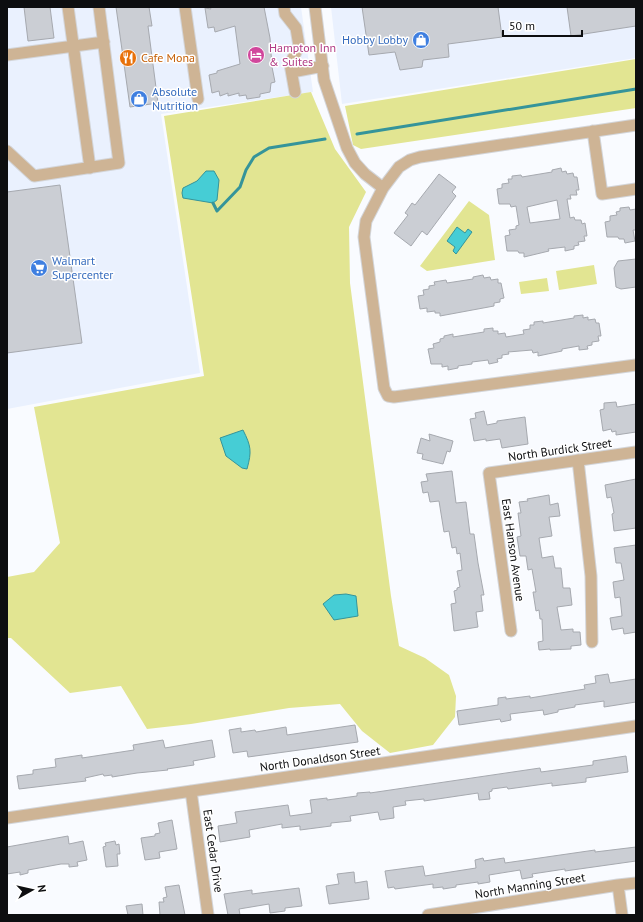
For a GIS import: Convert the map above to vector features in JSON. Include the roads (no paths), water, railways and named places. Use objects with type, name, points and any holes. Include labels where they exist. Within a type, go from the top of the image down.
[{"type":"street","points":[[68,7],[90,168]]},
{"type":"street","points":[[7,151],[34,176],[119,163],[99,7]]},
{"type":"street","points":[[185,7],[198,99]]},
{"type":"street","points":[[284,7],[285,14],[296,28],[299,46],[290,64],[295,92]]},
{"type":"street","points":[[315,7],[324,80],[347,148],[355,163],[384,188]]},
{"type":"street","points":[[7,54],[104,42]]},
{"type":"street","points":[[292,72],[322,66]]},
{"type":"street","points":[[636,125],[410,160],[399,166],[384,188],[366,220],[364,237],[384,388],[388,396],[394,397],[636,365]]},
{"type":"street","points":[[593,131],[602,194],[636,189]]},
{"type":"street","name":"North Burdick Street","points":[[489,473],[636,452]]},
{"type":"street","points":[[578,460],[591,576],[592,642]]},
{"type":"street","name":"East Hanson Avenue","points":[[489,473],[511,631]]},
{"type":"street","name":"North Donaldson Street","points":[[7,818],[636,726]]},
{"type":"street","name":"East Cedar Drive","points":[[191,791],[208,915]]},
{"type":"street","name":"North Manning Street","points":[[428,915],[636,883]]},
{"type":"street","points":[[618,885],[622,915]]},
{"type":"water","points":[[206,171],[214,171],[219,180],[217,200],[213,203],[183,198],[183,188],[197,181]]},
{"type":"water","points":[[457,227],[465,233],[468,229],[472,232],[456,254],[453,251],[455,247],[447,241]]},
{"type":"water","points":[[243,430],[248,440],[250,449],[250,458],[247,469],[242,468],[226,456],[220,438]]},
{"type":"water","points":[[346,594],[356,596],[358,616],[334,620],[323,604],[334,595]]},
{"type":"waterway","points":[[357,134],[636,89]]},
{"type":"waterway","points":[[213,203],[217,211],[240,187],[246,170],[254,157],[269,148],[325,139]]},
{"type":"place","name":"Hobby Lobby","points":[[421,40]]},
{"type":"place","name":"Hampton Inn & Suites","points":[[256,55]]},
{"type":"place","name":"Cafe Mona","points":[[128,58]]},
{"type":"place","name":"Absolute Nutrition","points":[[139,99]]},
{"type":"place","name":"Walmart Supercenter","points":[[39,268]]}]
